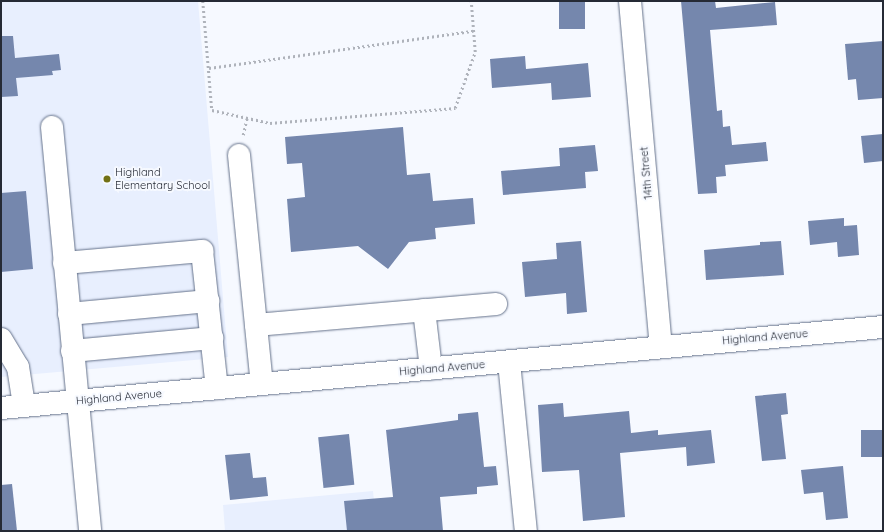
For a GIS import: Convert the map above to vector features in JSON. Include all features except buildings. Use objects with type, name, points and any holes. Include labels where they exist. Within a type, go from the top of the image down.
[{"type":"main road","name":"14th Street","points":[[630,1],[661,346]]},
{"type":"main road","points":[[52,127],[90,531]]},
{"type":"main road","points":[[239,155],[262,384]]},
{"type":"main road","points":[[64,263],[202,250],[217,388]]},
{"type":"main road","points":[[69,314],[208,301]]},
{"type":"main road","points":[[256,325],[496,304]]},
{"type":"main road","points":[[424,310],[431,369]]},
{"type":"main road","name":"Highland Avenue","points":[[1,408],[509,362],[661,346],[883,326]]},
{"type":"main road","points":[[1,338],[18,367],[24,406]]},
{"type":"main road","points":[[72,351],[212,338]]},
{"type":"main road","points":[[509,362],[526,531]]},
{"type":"path","points":[[203,1],[212,110],[270,123],[455,108],[476,52],[471,1]]},
{"type":"path","points":[[209,68],[473,31]]},
{"type":"shaded area","name":"Highland Elementary School","points":[[1,1],[198,1],[228,357],[1,377]]},
{"type":"shaded area","points":[[373,491],[377,531],[225,531],[223,505]]},
{"type":"place","name":"Highland Elementary School","points":[[107,179]]}]
